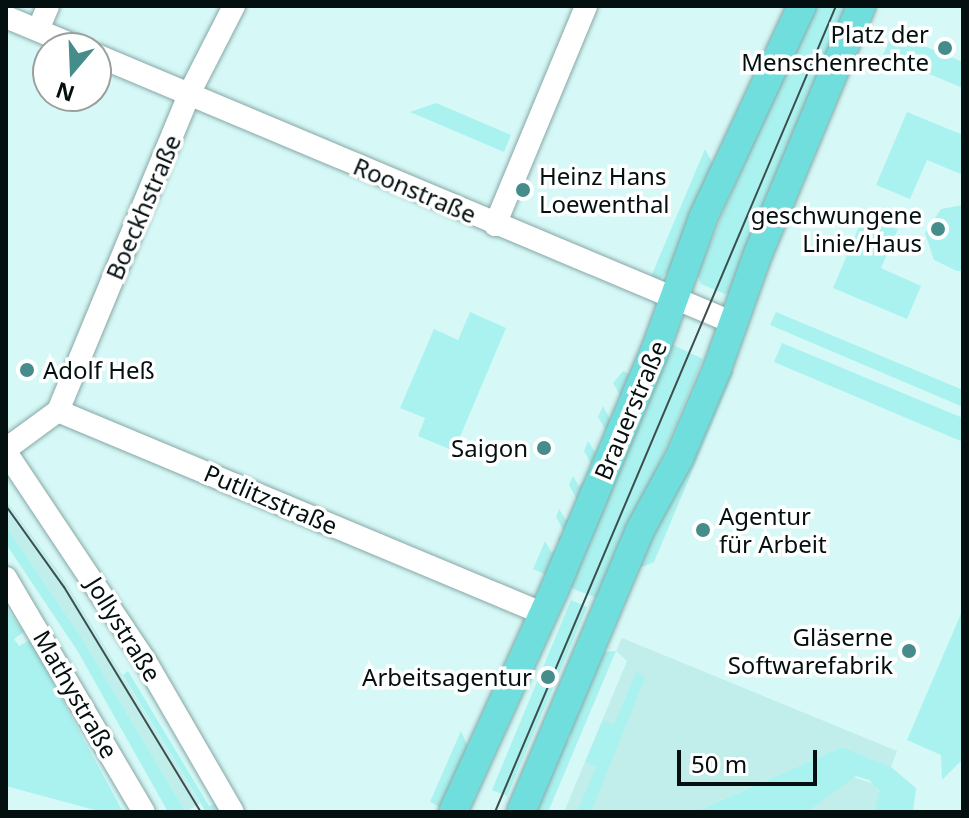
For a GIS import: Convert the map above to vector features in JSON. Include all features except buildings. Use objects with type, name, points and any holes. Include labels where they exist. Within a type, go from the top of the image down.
[{"type":"main road","name":"Brauerstraße","points":[[453,812],[544,614],[715,191],[802,6]]},
{"type":"main road","points":[[521,812],[734,323],[861,6]]},
{"type":"street","points":[[38,30],[48,6]]},
{"type":"street","name":"Boeckhstraße","points":[[58,411],[189,94],[234,6]]},
{"type":"street","points":[[495,225],[586,6]]},
{"type":"street","points":[[6,17],[43,32]]},
{"type":"street","name":"Roonstraße","points":[[112,62],[734,323]]},
{"type":"street","points":[[6,451],[58,411]]},
{"type":"street","name":"Putlitzstraße","points":[[58,411],[544,614]]},
{"type":"street","name":"Jollystraße","points":[[6,451],[146,662],[233,812]]},
{"type":"street","name":"Mathystraße","points":[[6,578],[144,812]]},
{"type":"shaded area","points":[[812,6],[853,6],[729,293],[725,294],[701,284],[697,274]]},
{"type":"shaded area","points":[[892,33],[963,62],[963,88],[883,55]]},
{"type":"shaded area","points":[[436,103],[511,135],[504,152],[410,112]]},
{"type":"shaded area","points":[[907,112],[963,135],[963,175],[927,160],[910,199],[876,185]]},
{"type":"shaded area","points":[[705,149],[714,166],[673,267],[660,279],[650,279]]},
{"type":"shaded area","points":[[963,205],[963,271],[957,271],[934,260],[925,233],[941,209]]},
{"type":"shaded area","points":[[864,215],[898,229],[881,268],[921,286],[907,319],[833,288]]},
{"type":"shaded area","points":[[470,312],[506,328],[454,451],[418,436],[425,418],[400,408],[434,329],[458,340]]},
{"type":"shaded area","points":[[776,312],[963,390],[963,407],[770,325]]},
{"type":"shaded area","points":[[669,343],[703,359],[602,600],[566,586]]},
{"type":"shaded area","points":[[782,343],[963,418],[963,442],[774,362]]},
{"type":"shaded area","points":[[726,369],[734,372],[654,562],[632,571]]},
{"type":"shaded area","points":[[623,371],[636,377],[551,577],[533,569],[545,541],[552,553],[561,544],[558,538],[565,533],[556,517],[559,509],[566,520],[576,511],[579,503],[569,485],[573,476],[579,486],[590,476],[587,472],[593,467],[584,451],[588,441],[595,452],[608,434],[598,417],[603,406],[610,419],[623,400],[613,383]]},
{"type":"shaded area","points":[[6,500],[64,579],[200,803],[186,812],[80,635],[6,526]]},
{"type":"shaded area","points":[[6,526],[80,635],[186,812],[168,812],[77,650],[6,544]]},
{"type":"shaded area","points":[[571,600],[587,607],[507,796],[492,790]]},
{"type":"shaded area","points":[[6,608],[24,632],[14,639],[19,646],[30,640],[123,812],[102,812],[6,786]]},
{"type":"shaded area","points":[[963,609],[963,759],[942,780],[941,755],[907,740]]},
{"type":"shaded area","points":[[622,638],[897,751],[891,767],[842,747],[695,812],[564,812],[627,661],[616,651]]},
{"type":"shaded area","points":[[616,651],[548,812],[531,812],[562,738],[569,741],[571,735],[564,732],[604,652]]},
{"type":"shaded area","points":[[128,671],[209,806],[221,803],[225,812],[206,812],[123,675]]},
{"type":"shaded area","points":[[637,672],[645,678],[591,812],[577,812],[596,767],[585,762],[603,720],[614,724]]},
{"type":"shaded area","points":[[461,731],[469,749],[444,809],[430,802]]},
{"type":"shaded area","points":[[842,747],[891,767],[916,788],[913,812],[875,812],[879,791],[869,780],[856,776],[807,812],[695,812]]},
{"type":"shaded area","points":[[850,776],[874,784],[880,795],[875,812],[807,812]]},
{"type":"tram line","points":[[495,812],[836,6]]},
{"type":"tram line","points":[[6,506],[64,587],[201,812]]},
{"type":"place","name":"Platz der Menschenrechte","points":[[945,48]]},
{"type":"place","name":"Heinz Hans Loewenthal","points":[[523,190]]},
{"type":"place","name":"geschwungene Linie/Haus","points":[[938,229]]},
{"type":"place","name":"Adolf Heß","points":[[27,370]]},
{"type":"place","name":"Saigon","points":[[544,448]]},
{"type":"place","name":"Agentur für Arbeit","points":[[703,530]]},
{"type":"place","name":"Gläserne Softwarefabrik","points":[[909,651]]},
{"type":"place","name":"Arbeitsagentur","points":[[548,677]]}]
